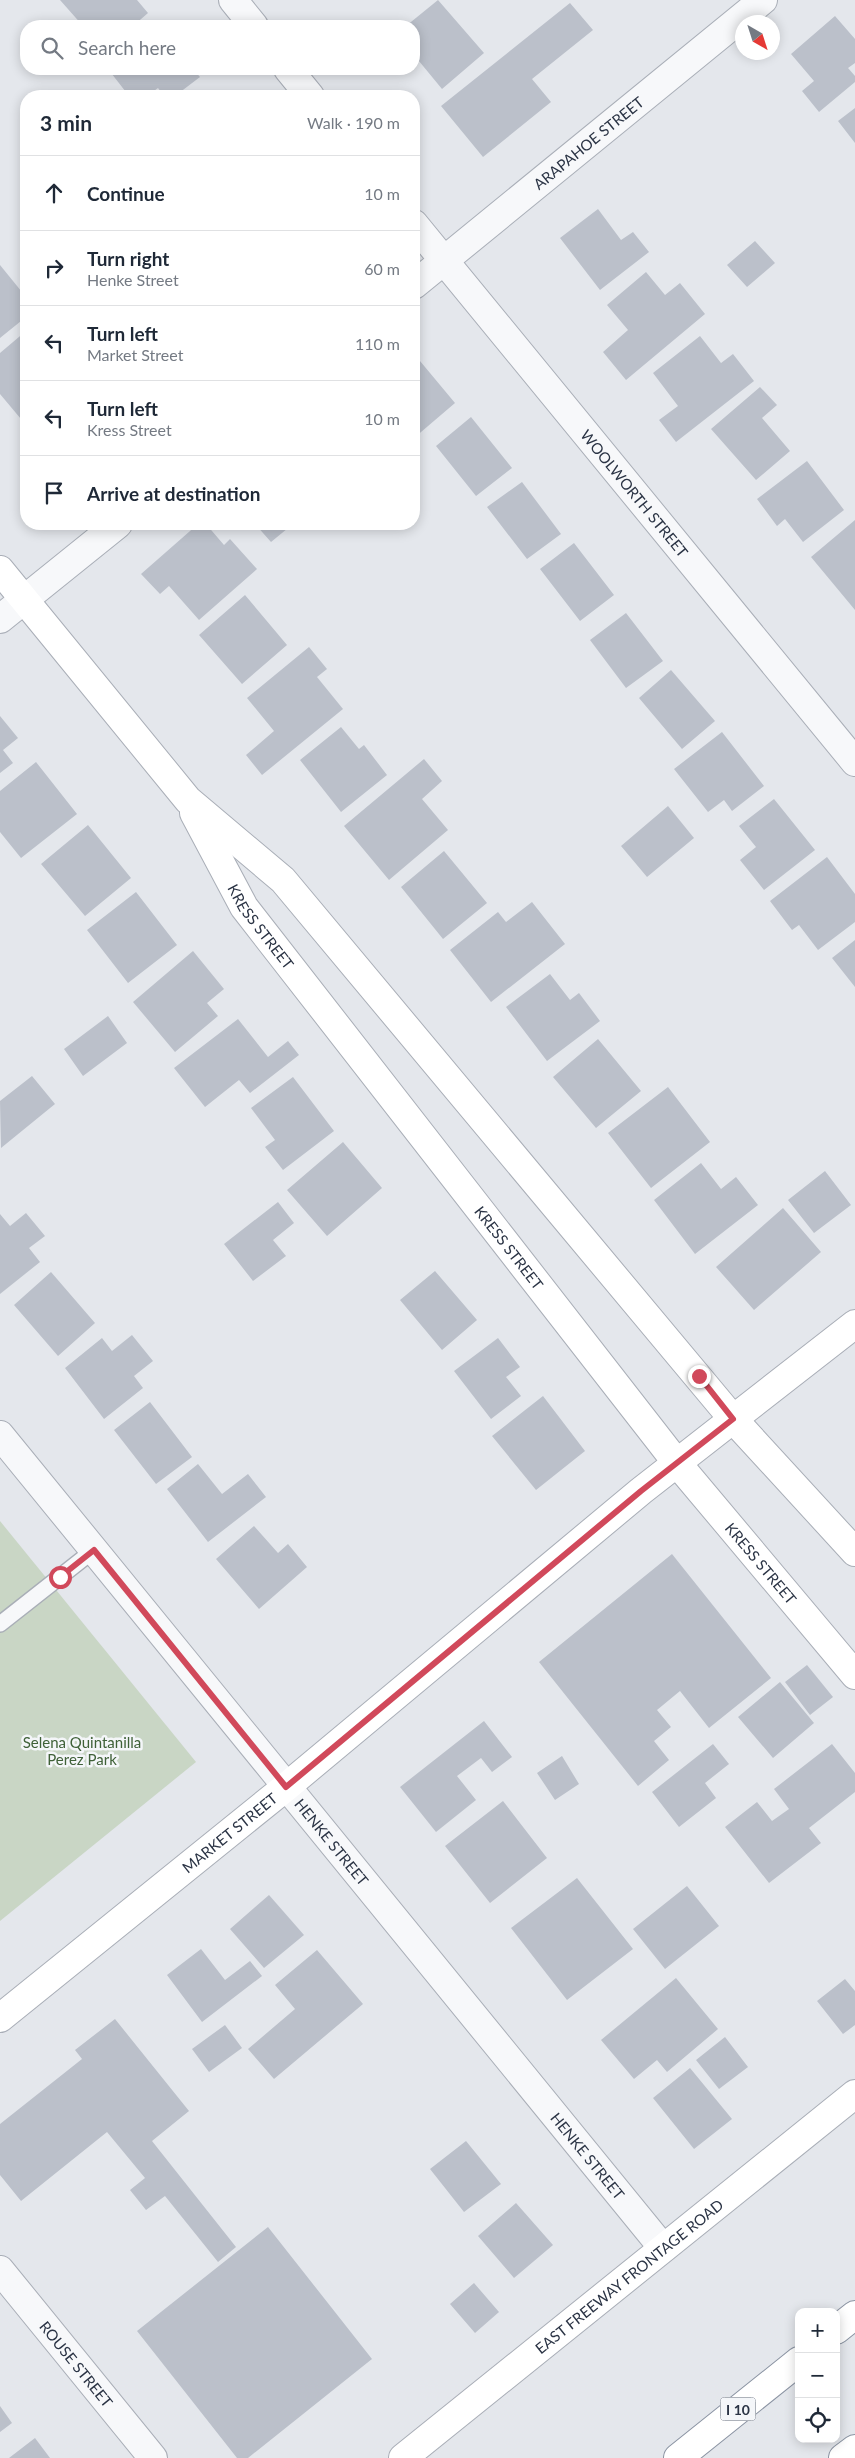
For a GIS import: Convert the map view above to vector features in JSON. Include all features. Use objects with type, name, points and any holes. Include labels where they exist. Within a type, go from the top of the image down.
[{"type":"main road","name":"KRESS STREET","points":[[0,570],[188,800],[283,880],[733,1419],[855,1552]]},
{"type":"main road","name":"KRESS STREET","points":[[188,800],[244,907],[677,1463],[855,1675]]},
{"type":"main road","name":"MARKET STREET","points":[[0,2018],[286,1787],[677,1463],[855,1324]]},
{"type":"main road","name":"EAST FREEWAY FRONTAGE ROAD","points":[[403,2458],[855,2094]]},
{"type":"main road","points":[[840,2327],[855,2315]]},
{"type":"main road","name":"I 10","points":[[678,2458],[795,2364]]},
{"type":"main road","points":[[843,2458],[855,2449]]},
{"type":"street","points":[[233,0],[249,20]]},
{"type":"street","name":"ARAPAHOE STREET","points":[[420,280],[763,0]]},
{"type":"street","points":[[293,75],[305,90]]},
{"type":"street","name":"WOOLWORTH STREET","points":[[420,231],[855,762]]},
{"type":"street","points":[[0,619],[111,530]]},
{"type":"street","name":"HENKE STREET","points":[[0,1435],[663,2248]]},
{"type":"street","name":"ROUSE STREET","points":[[0,2270],[153,2458]]},
{"type":"lane","points":[[0,1624],[94,1550]]},
{"type":"green space","name":"Selena Quintanilla Perez Park","points":[[0,1521],[196,1762],[0,1921]]},
{"type":"building","points":[[60,0],[137,0],[148,13],[140,20],[78,20]]},
{"type":"building","points":[[438,0],[484,53],[442,89],[420,62],[420,20],[413,20]]},
{"type":"building","points":[[570,3],[593,30],[532,79],[551,102],[483,157],[441,106]]},
{"type":"building","points":[[835,16],[855,39],[855,63],[848,68],[855,76],[855,82],[819,112],[802,91],[814,81],[791,54]]},
{"type":"building","points":[[113,75],[198,75],[200,77],[183,90],[160,90],[158,88],[155,90],[124,90]]},
{"type":"building","points":[[855,108],[855,143],[838,121]]},
{"type":"building","points":[[598,209],[621,240],[633,232],[649,252],[600,290],[560,238]]},
{"type":"building","points":[[755,241],[775,263],[747,287],[727,265]]},
{"type":"building","points":[[0,265],[20,290],[20,322],[0,338]]},
{"type":"building","points":[[646,272],[665,295],[680,283],[705,314],[626,380],[603,352],[628,330],[607,305]]},
{"type":"building","points":[[20,336],[20,418],[0,394],[0,353]]},
{"type":"building","points":[[700,336],[721,363],[733,354],[754,381],[676,442],[659,420],[678,406],[653,373]]},
{"type":"building","points":[[420,361],[455,403],[420,433]]},
{"type":"building","points":[[760,387],[777,405],[762,418],[790,451],[756,480],[711,429]]},
{"type":"building","points":[[471,417],[512,468],[476,496],[436,446]]},
{"type":"building","points":[[807,461],[844,510],[803,542],[785,519],[777,526],[757,499]]},
{"type":"building","points":[[522,482],[561,534],[527,559],[487,507]]},
{"type":"building","points":[[855,520],[855,610],[811,557]]},
{"type":"building","points":[[191,530],[211,530],[224,545],[230,539],[257,569],[199,620],[169,586],[160,594],[141,574]]},
{"type":"building","points":[[260,530],[286,530],[271,542]]},
{"type":"building","points":[[574,543],[614,595],[580,621],[540,569]]},
{"type":"building","points":[[245,595],[287,645],[242,684],[199,635]]},
{"type":"building","points":[[626,613],[663,661],[626,688],[590,640]]},
{"type":"building","points":[[309,647],[327,669],[317,677],[343,709],[262,775],[246,755],[274,731],[247,698]]},
{"type":"building","points":[[671,670],[715,721],[682,749],[639,698]]},
{"type":"building","points":[[0,716],[18,738],[3,750],[13,763],[0,773]]},
{"type":"building","points":[[341,727],[359,749],[364,745],[387,775],[341,812],[300,760]]},
{"type":"building","points":[[722,732],[764,786],[732,811],[724,800],[708,812],[674,769]]},
{"type":"building","points":[[424,759],[442,781],[422,799],[448,830],[389,880],[344,826]]},
{"type":"building","points":[[36,762],[77,814],[21,858],[0,832],[0,791]]},
{"type":"building","points":[[774,799],[815,850],[764,890],[740,860],[756,847],[739,826]]},
{"type":"building","points":[[668,806],[694,838],[647,877],[621,846]]},
{"type":"building","points":[[88,825],[131,878],[85,916],[41,864]]},
{"type":"building","points":[[444,851],[487,903],[443,939],[401,887]]},
{"type":"building","points":[[827,857],[855,894],[855,922],[818,950],[799,925],[792,930],[770,901]]},
{"type":"building","points":[[136,892],[177,945],[128,983],[87,930]]},
{"type":"building","points":[[532,902],[565,944],[491,1002],[450,950],[498,912],[506,922]]},
{"type":"building","points":[[855,940],[855,987],[832,958]]},
{"type":"building","points":[[193,951],[224,989],[207,1003],[218,1016],[175,1052],[133,1002]]},
{"type":"building","points":[[550,974],[570,1000],[579,993],[600,1021],[547,1061],[506,1007]]},
{"type":"building","points":[[108,1016],[127,1043],[83,1076],[64,1049]]},
{"type":"building","points":[[238,1019],[268,1057],[288,1041],[299,1055],[250,1093],[239,1080],[205,1107],[174,1068]]},
{"type":"building","points":[[598,1039],[641,1091],[596,1128],[553,1077]]},
{"type":"building","points":[[32,1076],[55,1104],[1,1148],[0,1101]]},
{"type":"building","points":[[293,1077],[334,1131],[283,1170],[265,1147],[275,1140],[251,1108]]},
{"type":"building","points":[[668,1087],[710,1142],[651,1188],[608,1133]]},
{"type":"building","points":[[343,1142],[382,1188],[327,1236],[287,1190]]},
{"type":"building","points":[[701,1163],[721,1189],[736,1177],[758,1205],[695,1254],[654,1200]]},
{"type":"building","points":[[825,1171],[851,1205],[814,1233],[788,1200]]},
{"type":"building","points":[[278,1202],[294,1223],[273,1240],[286,1256],[253,1281],[224,1244]]},
{"type":"building","points":[[783,1208],[821,1252],[754,1310],[716,1267]]},
{"type":"building","points":[[26,1213],[45,1236],[29,1248],[40,1262],[0,1294],[0,1214],[10,1226]]},
{"type":"building","points":[[435,1271],[477,1320],[442,1350],[400,1300]]},
{"type":"building","points":[[51,1272],[95,1323],[58,1356],[14,1305]]},
{"type":"building","points":[[132,1335],[153,1361],[134,1376],[143,1388],[104,1419],[65,1368],[102,1338],[112,1351]]},
{"type":"building","points":[[498,1338],[520,1367],[506,1377],[521,1396],[491,1419],[454,1371]]},
{"type":"building","points":[[543,1396],[585,1451],[536,1490],[492,1436]]},
{"type":"building","points":[[150,1402],[192,1457],[156,1484],[114,1430]]},
{"type":"building","points":[[198,1464],[222,1494],[248,1474],[266,1497],[208,1542],[167,1489]]},
{"type":"building","points":[[254,1526],[278,1553],[288,1544],[307,1567],[259,1609],[216,1559]]},
{"type":"building","points":[[672,1554],[771,1678],[709,1728],[680,1691],[657,1710],[671,1727],[654,1741],[669,1760],[638,1786],[539,1662]]},
{"type":"building","points":[[807,1665],[833,1697],[810,1715],[785,1682]]},
{"type":"building","points":[[780,1682],[814,1723],[773,1758],[738,1717]]},
{"type":"building","points":[[484,1721],[512,1757],[492,1772],[481,1758],[457,1776],[476,1800],[436,1832],[400,1787]]},
{"type":"building","points":[[713,1744],[729,1764],[705,1783],[716,1798],[679,1827],[652,1792]]},
{"type":"building","points":[[832,1744],[855,1773],[855,1792],[809,1828],[821,1843],[769,1883],[725,1827],[757,1802],[772,1821],[789,1809],[774,1789]]},
{"type":"building","points":[[562,1756],[579,1784],[555,1800],[537,1773]]},
{"type":"building","points":[[503,1801],[547,1858],[490,1903],[445,1846]]},
{"type":"building","points":[[577,1878],[633,1949],[567,2000],[511,1928]]},
{"type":"building","points":[[687,1886],[719,1926],[665,1969],[633,1929]]},
{"type":"building","points":[[269,1895],[304,1935],[264,1968],[230,1929]]},
{"type":"building","points":[[201,1949],[225,1980],[250,1961],[262,1976],[202,2022],[167,1975]]},
{"type":"building","points":[[317,1950],[363,2004],[274,2079],[248,2049],[295,2009],[275,1985]]},
{"type":"building","points":[[676,1978],[718,2029],[667,2072],[657,2060],[634,2079],[601,2040]]},
{"type":"building","points":[[845,1979],[855,1991],[855,2025],[843,2034],[817,2001]]},
{"type":"building","points":[[115,2019],[189,2111],[152,2141],[236,2247],[218,2262],[165,2196],[146,2210],[130,2190],[145,2178],[107,2132],[21,2201],[0,2175],[0,2124],[82,2059],[75,2050]]},
{"type":"building","points":[[225,2025],[242,2048],[209,2072],[192,2049]]},
{"type":"building","points":[[725,2037],[748,2067],[719,2089],[696,2060]]},
{"type":"building","points":[[690,2068],[732,2119],[694,2149],[653,2098]]},
{"type":"building","points":[[466,2141],[501,2184],[464,2212],[430,2169]]},
{"type":"building","points":[[516,2203],[553,2245],[514,2278],[478,2236]]},
{"type":"building","points":[[268,2227],[372,2359],[248,2458],[237,2458],[137,2331]]},
{"type":"building","points":[[474,2283],[499,2312],[475,2333],[450,2304]]},
{"type":"building","points":[[0,2406],[12,2423],[0,2432]]},
{"type":"building","points":[[35,2438],[50,2458],[9,2458]]},
{"type":"route","points":[[60,1577],[94,1550],[247,1736],[286,1787],[641,1491],[733,1419],[699,1376]]}]
